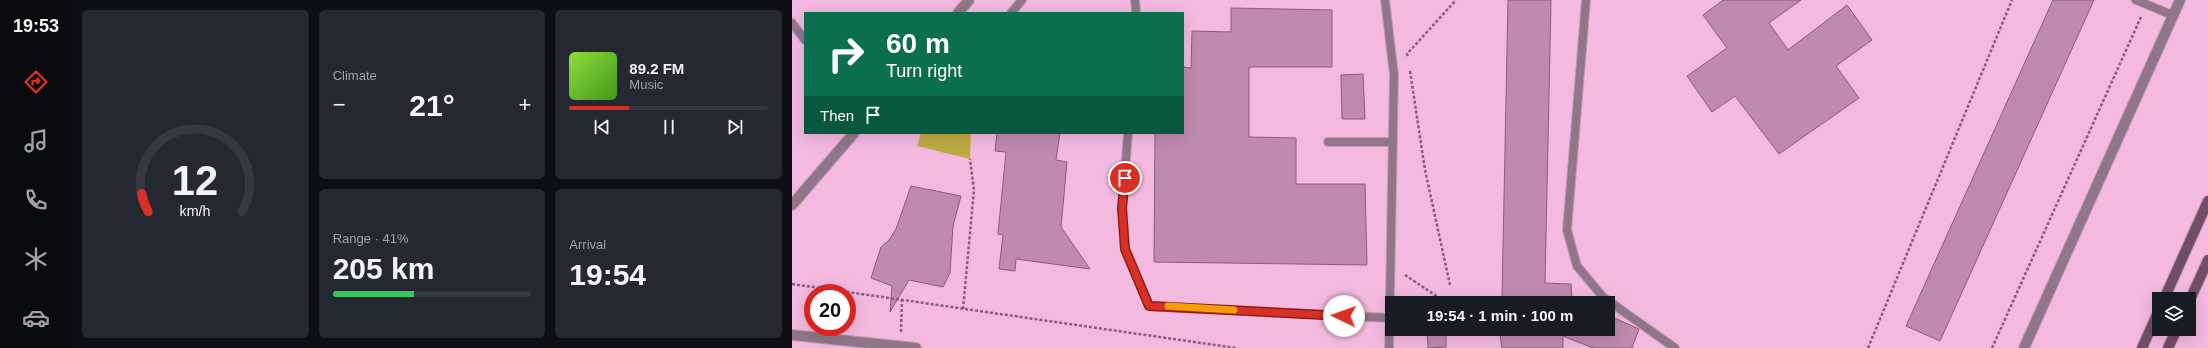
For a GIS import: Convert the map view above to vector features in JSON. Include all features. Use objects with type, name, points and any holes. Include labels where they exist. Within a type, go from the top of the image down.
[{"type":"main road","points":[[2167,292],[2208,202]]},
{"type":"main road","points":[[2194,292],[2208,260]]},
{"type":"main road","points":[[2142,348],[2152,326]]},
{"type":"main road","points":[[2168,348],[2174,336]]},
{"type":"street","points":[[959,12],[969,0]]},
{"type":"street","points":[[2024,348],[2180,0]]},
{"type":"street","points":[[792,205],[853,134]]},
{"type":"street","points":[[792,335],[916,348]]},
{"type":"lane","points":[[1012,12],[1022,0]]},
{"type":"lane","points":[[1135,0],[1136,12]]},
{"type":"lane","points":[[1385,0],[1394,75],[1391,296]]},
{"type":"lane","points":[[1586,0],[1567,230],[1577,266],[1603,297],[1675,348]]},
{"type":"lane","points":[[2136,0],[2172,15]]},
{"type":"lane","points":[[792,23],[804,39]]},
{"type":"lane","points":[[1128,134],[1122,208],[1125,249],[1149,306],[1385,318]]},
{"type":"lane","points":[[1328,142],[1393,142]]},
{"type":"lane","points":[[1389,336],[1389,348]]},
{"type":"path","points":[[1408,62],[1407,54],[1456,0]]},
{"type":"path","points":[[1868,348],[2012,0]]},
{"type":"path","points":[[1992,348],[2146,4]]},
{"type":"path","points":[[1410,70],[1426,170],[1450,285]]},
{"type":"path","points":[[963,309],[974,190],[970,159]]},
{"type":"path","points":[[1392,266],[1436,296]]},
{"type":"path","points":[[792,284],[1236,348]]},
{"type":"path","points":[[901,346],[902,300]]},
{"type":"shaded area","points":[[921,134],[971,134],[970,159],[917,146]]},
{"type":"building","points":[[1508,0],[1551,0],[1545,283],[1571,284],[1572,296],[1502,296]]},
{"type":"building","points":[[1723,0],[1801,0],[1769,23],[1788,50],[1847,5],[1872,40],[1836,66],[1859,98],[1779,154],[1735,96],[1712,112],[1687,76],[1727,48],[1703,15]]},
{"type":"building","points":[[2053,0],[2094,0],[1940,341],[1906,326]]},
{"type":"building","points":[[1231,8],[1332,10],[1332,67],[1249,67],[1249,137],[1296,138],[1296,184],[1365,184],[1367,265],[1154,262],[1155,134],[1184,134],[1184,67],[1191,68],[1192,31],[1231,32]]},
{"type":"building","points":[[1363,74],[1365,119],[1342,119],[1341,75]]},
{"type":"building","points":[[997,134],[1060,134],[1056,160],[1067,162],[1061,227],[1090,269],[1016,259],[1015,271],[999,269],[1003,235],[998,234],[1006,152],[995,151]]},
{"type":"building","points":[[911,186],[961,196],[953,226],[950,273],[943,287],[909,280],[890,312],[892,286],[871,278],[881,247],[889,240],[896,229]]},
{"type":"building","points":[[1615,318],[1639,329],[1632,348],[1593,348],[1563,336],[1615,336]]},
{"type":"building","points":[[1427,336],[1446,336],[1446,347],[1428,348]]},
{"type":"building","points":[[1500,336],[1563,336],[1563,348],[1502,348]]},
{"type":"slow traffic","points":[[1168,306],[1234,310]]},
{"type":"route","points":[[1125,178],[1122,208],[1125,249],[1149,306],[1344,316]]}]
